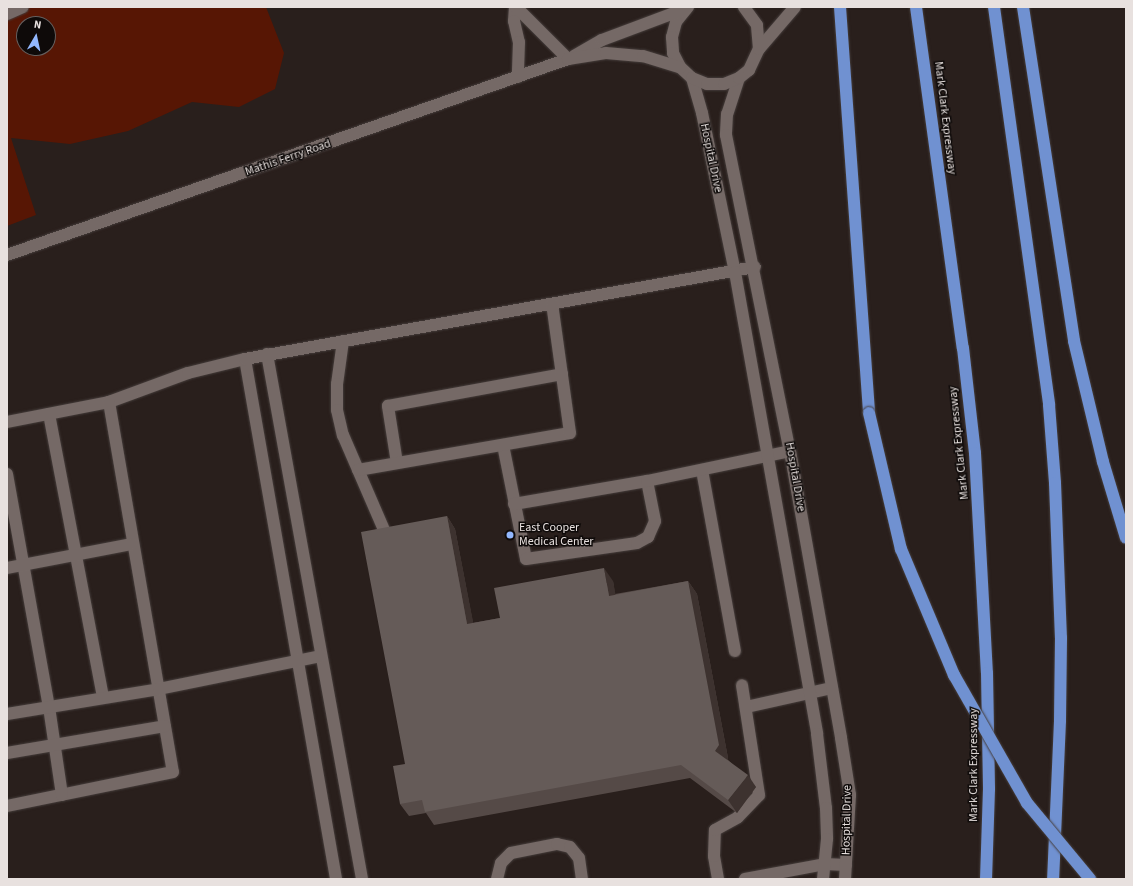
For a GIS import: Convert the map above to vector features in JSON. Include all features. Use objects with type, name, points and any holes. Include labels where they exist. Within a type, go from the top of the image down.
[{"type":"highway","points":[[840,7],[869,413],[901,549],[954,675],[1027,803],[1090,879]]},
{"type":"highway","name":"Mark Clark Expressway","points":[[916,7],[963,348],[976,460],[987,673],[990,789],[986,879]]},
{"type":"highway","points":[[994,7],[1049,405],[1055,483],[1061,638],[1060,721],[1053,879]]},
{"type":"highway","points":[[1023,7],[1074,342],[1103,462],[1126,538]]},
{"type":"street","points":[[7,14],[23,7]]},
{"type":"street","points":[[515,7],[568,59]]},
{"type":"street","points":[[515,7],[514,21],[519,42],[518,77]]},
{"type":"street","points":[[686,8],[676,22],[672,37],[673,53],[680,67],[692,78],[707,84],[724,84],[739,78],[756,60],[760,49],[760,36],[757,25],[744,7]]},
{"type":"street","points":[[760,49],[796,7]]},
{"type":"street","name":"Mathis Ferry Road","points":[[7,255],[568,59],[602,40],[686,8]]},
{"type":"street","name":"Mathis Ferry Road","points":[[568,59],[606,53],[643,56],[680,67]]},
{"type":"street","name":"Hospital Drive","points":[[692,78],[702,113],[735,272],[766,456],[809,692],[826,808],[825,864],[823,879]]},
{"type":"street","name":"Hospital Drive","points":[[739,78],[727,114],[726,135],[755,267],[790,451],[850,795],[845,879]]},
{"type":"street","points":[[7,422],[108,402],[188,373],[267,354],[735,272],[755,267]]},
{"type":"street","points":[[358,470],[570,433],[552,304]]},
{"type":"street","points":[[343,341],[337,384],[337,410],[343,435],[385,532]]},
{"type":"street","points":[[267,354],[362,879]]},
{"type":"street","points":[[245,359],[336,879]]},
{"type":"street","points":[[397,463],[388,406],[562,374]]},
{"type":"street","points":[[7,806],[173,772],[108,402]]},
{"type":"street","points":[[49,414],[103,698]]},
{"type":"street","points":[[503,445],[526,559],[637,543],[648,537],[655,521],[647,481]]},
{"type":"street","points":[[514,504],[647,481],[790,451]]},
{"type":"street","points":[[702,470],[736,651]]},
{"type":"street","points":[[7,474],[49,707],[62,795]]},
{"type":"street","points":[[7,568],[132,544]]},
{"type":"street","points":[[7,714],[159,689],[321,656]]},
{"type":"street","points":[[718,879],[714,856],[715,830],[738,817],[758,795],[742,685]]},
{"type":"street","points":[[746,707],[832,688]]},
{"type":"street","points":[[7,753],[165,726]]},
{"type":"street","points":[[497,879],[501,863],[511,853],[557,844],[570,847],[579,858],[582,879]]},
{"type":"street","points":[[745,879],[825,864],[846,865]]},
{"type":"shaded area","points":[[7,7],[266,7],[284,53],[275,89],[239,107],[192,102],[128,131],[70,144],[11,138],[36,215],[7,226]]},
{"type":"building","points":[[447,516],[467,624],[500,618],[494,588],[604,568],[609,596],[688,581],[719,745],[715,751],[748,775],[728,800],[681,765],[425,812],[422,800],[400,804],[393,766],[405,764],[361,532]]},
{"type":"place","name":"East Cooper Medical Center","points":[[510,535]]}]
